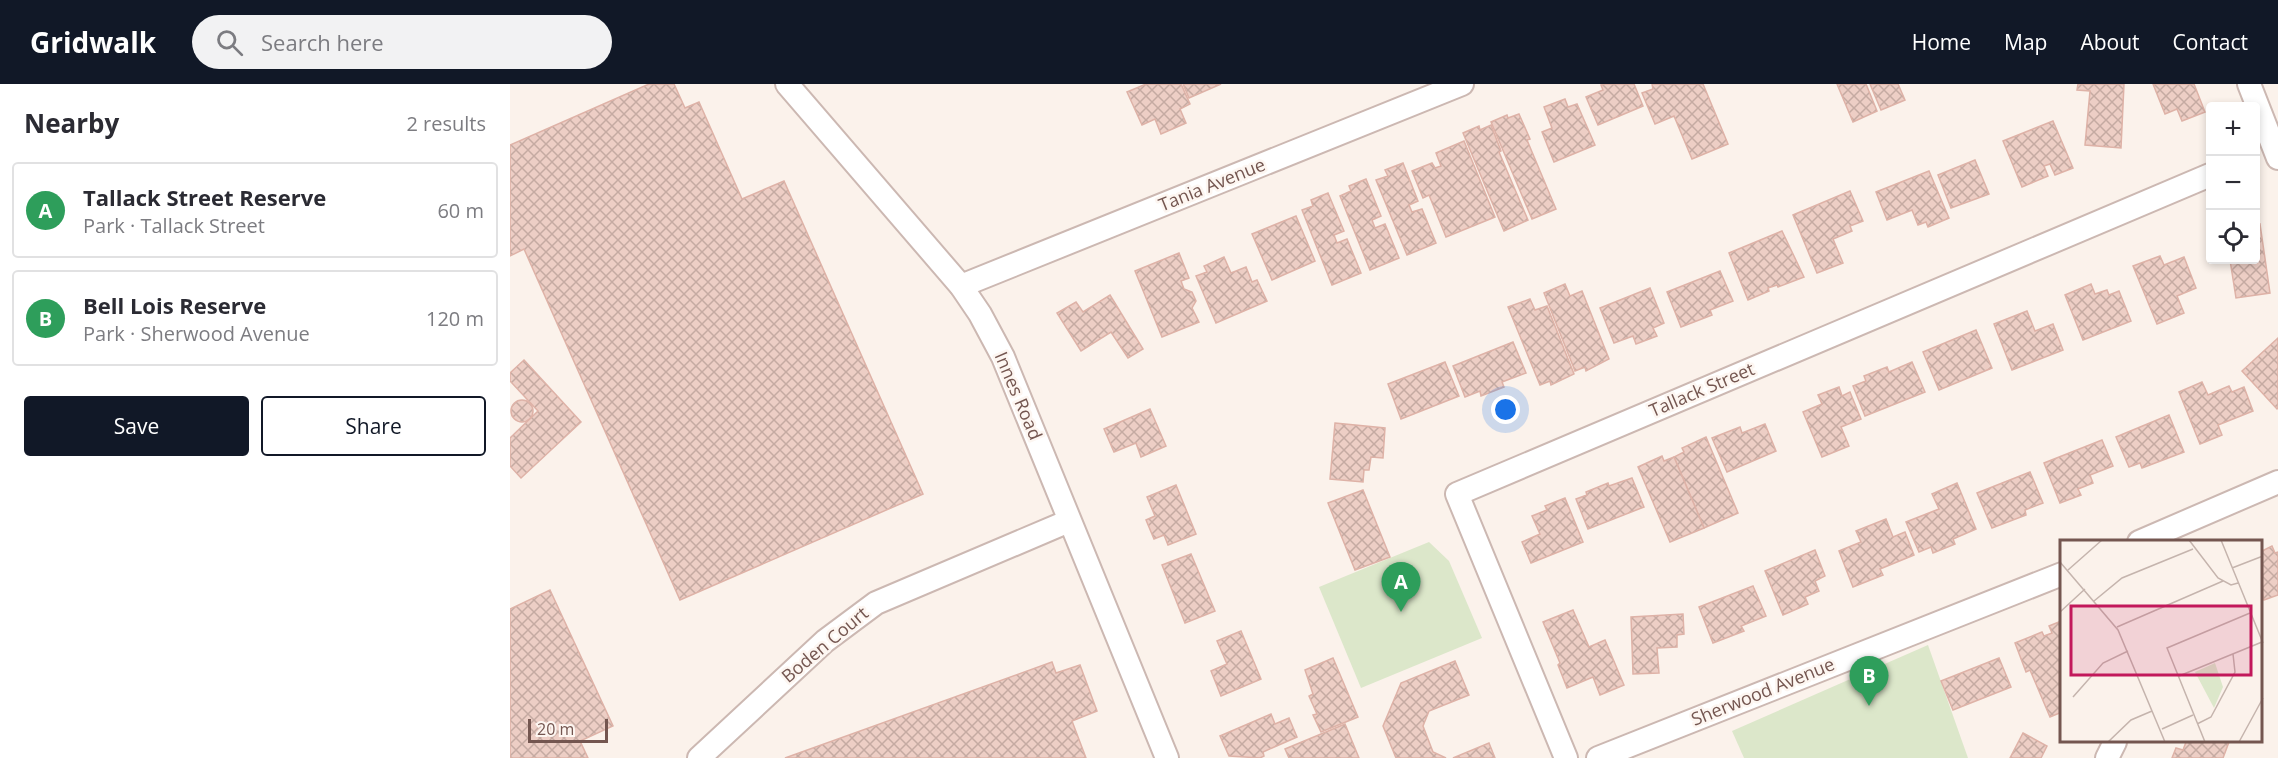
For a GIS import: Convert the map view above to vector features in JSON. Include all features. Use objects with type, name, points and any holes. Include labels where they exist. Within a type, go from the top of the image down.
[{"type":"street","name":"Innes Road","points":[[787,84],[961,286],[980,314],[1003,357],[1167,758]]},
{"type":"street","name":"Tania Avenue","points":[[961,286],[1462,84]]},
{"type":"street","points":[[2251,85],[2269,154]]},
{"type":"street","name":"Tallack Street","points":[[1566,758],[1457,494],[2206,177]]},
{"type":"street","points":[[2144,540],[2278,482]]},
{"type":"street","name":"Boden Court","points":[[699,758],[825,641],[876,603],[1070,521]]},
{"type":"street","name":"Sherwood Avenue","points":[[1598,758],[2060,575]]},
{"type":"street","points":[[2107,758],[2114,743]]},
{"type":"green space","points":[[1429,542],[1449,561],[1482,638],[1361,688],[1319,587]]},
{"type":"green space","points":[[1928,645],[1968,758],[1744,758],[1732,731]]},
{"type":"building","points":[[649,84],[674,84],[685,108],[699,102],[742,199],[784,181],[923,494],[680,600],[524,249],[510,256],[510,145]]},
{"type":"building","points":[[1146,84],[1181,84],[1190,104],[1180,109],[1186,123],[1161,134],[1155,119],[1142,125],[1127,92]]},
{"type":"building","points":[[1183,84],[1221,84],[1189,98]]},
{"type":"building","points":[[1634,84],[1643,106],[1598,125],[1586,97],[1603,90],[1601,85]]},
{"type":"building","points":[[1652,84],[1703,84],[1728,144],[1692,159],[1674,116],[1655,124],[1642,93],[1653,89]]},
{"type":"building","points":[[1837,84],[1866,84],[1877,111],[1853,122]]},
{"type":"building","points":[[1870,84],[1898,84],[1905,100],[1881,110]]},
{"type":"building","points":[[2078,84],[2124,84],[2121,148],[2085,145],[2090,91],[2077,90]]},
{"type":"building","points":[[2153,84],[2194,84],[2205,112],[2182,121],[2177,109],[2165,114]]},
{"type":"building","points":[[1565,99],[1568,107],[1577,104],[1595,145],[1554,162],[1542,132],[1552,128],[1544,107]]},
{"type":"building","points":[[1519,114],[1530,139],[1527,140],[1556,209],[1532,219],[1491,122],[1507,115],[1508,118]]},
{"type":"building","points":[[2053,121],[2073,168],[2055,175],[2050,164],[2044,166],[2048,176],[2022,187],[2003,141]]},
{"type":"building","points":[[1491,125],[1501,151],[1499,152],[1528,220],[1504,231],[1463,133],[1479,126],[1480,130]]},
{"type":"building","points":[[1464,141],[1495,217],[1446,237],[1429,195],[1423,198],[1412,171],[1432,163],[1435,168],[1441,166],[1436,153]]},
{"type":"building","points":[[1975,160],[1989,194],[1951,208],[1938,175]]},
{"type":"building","points":[[1403,163],[1418,201],[1409,205],[1412,212],[1422,209],[1436,243],[1407,255],[1376,180],[1388,176],[1385,170]]},
{"type":"building","points":[[1929,171],[1949,218],[1928,227],[1926,222],[1918,225],[1912,210],[1887,220],[1876,192]]},
{"type":"building","points":[[1366,179],[1381,216],[1372,220],[1375,228],[1385,224],[1399,258],[1370,270],[1340,196],[1351,191],[1349,186]]},
{"type":"building","points":[[1850,191],[1863,221],[1850,226],[1852,231],[1833,239],[1843,263],[1817,273],[1793,215]]},
{"type":"building","points":[[1328,193],[1344,231],[1334,235],[1337,243],[1347,239],[1361,273],[1332,285],[1302,210],[1313,206],[1311,200]]},
{"type":"building","points":[[1296,216],[1315,261],[1272,280],[1252,234]]},
{"type":"building","points":[[2260,224],[2270,293],[2236,298],[2231,264],[2260,264]]},
{"type":"building","points":[[1782,231],[1804,277],[1778,287],[1777,285],[1768,288],[1769,291],[1748,300],[1729,253]]},
{"type":"building","points":[[1179,253],[1189,278],[1181,281],[1184,289],[1192,292],[1196,301],[1192,308],[1199,322],[1162,337],[1135,271]]},
{"type":"building","points":[[2160,256],[2164,265],[2184,257],[2196,288],[2177,296],[2184,313],[2157,324],[2133,266]]},
{"type":"building","points":[[1224,257],[1231,273],[1246,267],[1252,282],[1257,280],[1267,301],[1216,323],[1196,276],[1207,272],[1204,266]]},
{"type":"building","points":[[1720,271],[1733,301],[1710,310],[1712,315],[1681,327],[1667,292]]},
{"type":"building","points":[[1565,284],[1570,296],[1582,291],[1609,359],[1586,371],[1585,367],[1575,371],[1544,293]]},
{"type":"building","points":[[2091,284],[2095,294],[2107,290],[2109,295],[2119,291],[2131,321],[2083,340],[2065,295]]},
{"type":"building","points":[[1650,288],[1664,323],[1653,328],[1657,336],[1636,344],[1633,336],[1614,343],[1600,308]]},
{"type":"building","points":[[1110,295],[1143,349],[1128,358],[1111,332],[1081,351],[1057,313],[1076,302],[1083,312]]},
{"type":"building","points":[[1530,299],[1535,310],[1547,306],[1574,374],[1551,385],[1550,381],[1540,385],[1508,307]]},
{"type":"building","points":[[2027,311],[2035,331],[2053,324],[2063,350],[2012,370],[1994,324]]},
{"type":"building","points":[[1976,330],[1992,368],[1939,390],[1923,352]]},
{"type":"building","points":[[2278,338],[2278,408],[2277,409],[2242,371]]},
{"type":"building","points":[[1513,342],[1526,373],[1502,382],[1504,387],[1481,396],[1480,391],[1465,397],[1453,366]]},
{"type":"building","points":[[524,360],[581,422],[521,478],[510,466],[510,438],[538,411],[510,381],[510,373]]},
{"type":"building","points":[[1445,362],[1459,396],[1401,419],[1388,384]]},
{"type":"building","points":[[1912,362],[1925,392],[1865,416],[1853,386],[1866,381],[1864,376],[1887,367],[1889,372]]},
{"type":"building","points":[[2202,382],[2208,395],[2229,386],[2232,392],[2244,387],[2253,411],[2218,425],[2222,435],[2200,444],[2179,392]]},
{"type":"building","points":[[1839,387],[1842,396],[1850,392],[1861,419],[1841,427],[1849,446],[1822,457],[1803,412],[1822,404],[1818,395]]},
{"type":"building","points":[[522,400],[530,403],[533,411],[530,419],[522,422],[514,419],[511,411],[514,403]]},
{"type":"building","points":[[1150,409],[1166,446],[1141,457],[1136,443],[1114,452],[1104,429]]},
{"type":"building","points":[[2169,415],[2184,452],[2142,468],[2140,463],[2129,467],[2116,437]]},
{"type":"building","points":[[1335,423],[1385,428],[1383,458],[1371,457],[1369,470],[1364,470],[1363,482],[1330,479]]},
{"type":"building","points":[[1765,424],[1776,451],[1727,472],[1712,438],[1740,427],[1742,433]]},
{"type":"building","points":[[1706,437],[1738,513],[1704,528],[1674,457],[1684,452],[1682,448]]},
{"type":"building","points":[[2102,440],[2113,466],[2090,475],[2093,483],[2078,489],[2081,495],[2060,503],[2044,463]]},
{"type":"building","points":[[1662,456],[1664,461],[1674,457],[1704,528],[1670,542],[1638,467]]},
{"type":"building","points":[[2030,472],[2043,503],[2025,510],[2026,515],[1992,528],[1977,493]]},
{"type":"building","points":[[1632,478],[1644,507],[1588,529],[1576,499],[1608,483],[1609,486]]},
{"type":"building","points":[[1957,483],[1976,529],[1953,539],[1955,544],[1933,553],[1931,547],[1919,552],[1906,522],[1939,509],[1932,494]]},
{"type":"building","points":[[1176,485],[1196,534],[1168,545],[1164,535],[1154,539],[1146,520],[1155,516],[1147,497]]},
{"type":"building","points":[[1363,490],[1390,557],[1355,570],[1328,503]]},
{"type":"building","points":[[1565,498],[1583,542],[1531,563],[1522,542],[1540,534],[1532,516],[1547,510],[1545,506]]},
{"type":"building","points":[[1886,519],[1893,537],[1905,532],[1914,555],[1880,569],[1883,575],[1853,587],[1839,551],[1861,542],[1856,531]]},
{"type":"building","points":[[2272,546],[2275,553],[2278,552],[2278,595],[2264,600],[2263,596],[2263,550]]},
{"type":"building","points":[[1815,550],[1825,576],[1815,581],[1819,591],[1805,597],[1808,604],[1783,615],[1765,571]]},
{"type":"building","points":[[1191,554],[1215,611],[1185,623],[1162,565]]},
{"type":"building","points":[[1753,586],[1766,616],[1741,626],[1744,631],[1713,643],[1699,607]]},
{"type":"building","points":[[550,590],[613,726],[580,741],[588,758],[510,758],[510,609]]},
{"type":"building","points":[[1573,610],[1589,647],[1605,640],[1624,685],[1600,695],[1593,677],[1567,688],[1558,665],[1560,663],[1543,622]]},
{"type":"building","points":[[1683,614],[1684,634],[1677,635],[1677,647],[1657,648],[1659,673],[1633,674],[1631,617]]},
{"type":"building","points":[[2060,621],[2060,713],[2050,717],[2030,670],[2026,672],[2015,643],[2042,632],[2044,636],[2052,633],[2049,626]]},
{"type":"building","points":[[1241,631],[1261,679],[1221,696],[1211,671],[1227,664],[1217,641]]},
{"type":"building","points":[[1333,658],[1358,717],[1321,732],[1313,715],[1317,714],[1309,696],[1313,694],[1305,670]]},
{"type":"building","points":[[1999,658],[2011,687],[1953,710],[1941,681]]},
{"type":"building","points":[[1455,661],[1469,695],[1429,711],[1423,726],[1433,752],[1446,758],[1396,758],[1383,726],[1401,683]]},
{"type":"building","points":[[1052,662],[1056,673],[1080,665],[1097,711],[1072,721],[1086,758],[785,758]]},
{"type":"building","points":[[1271,714],[1275,724],[1289,718],[1297,737],[1263,752],[1264,756],[1260,758],[1229,756],[1220,736]]},
{"type":"building","points":[[1345,724],[1359,758],[1289,758],[1285,749]]},
{"type":"building","points":[[2023,733],[2047,746],[2041,758],[2010,758]]},
{"type":"building","points":[[1489,743],[1495,758],[1453,758]]},
{"type":"building","points":[[2186,743],[2229,743],[2223,758],[2172,758],[2176,748],[2183,750]]},
{"type":"place","name":"Tallack Street Reserve","points":[[1401,612]]},
{"type":"place","name":"Bell Lois Reserve","points":[[1869,706]]}]
